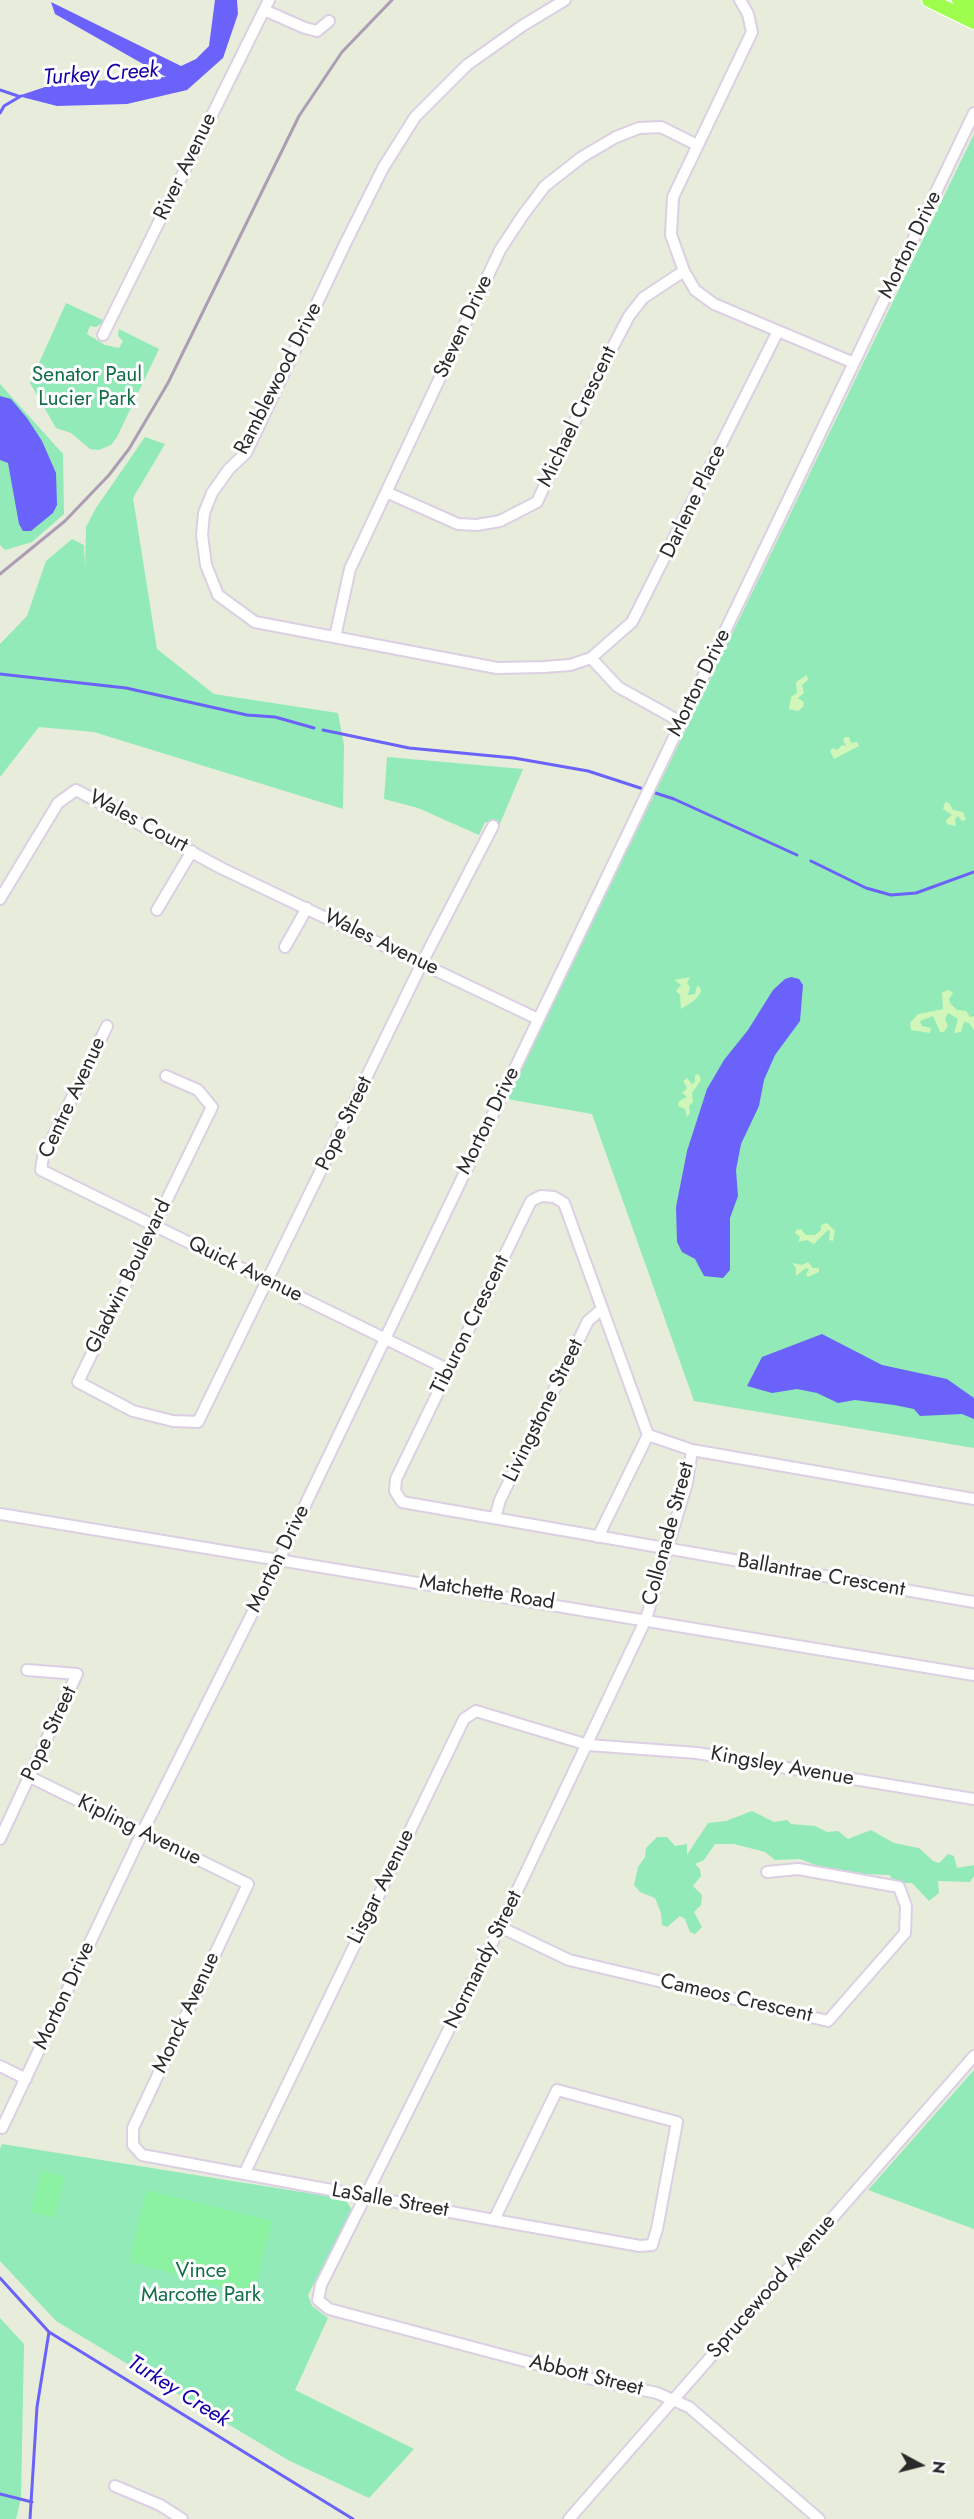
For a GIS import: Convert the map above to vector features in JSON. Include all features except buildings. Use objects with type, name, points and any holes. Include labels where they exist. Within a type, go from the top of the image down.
[{"type":"main road","points":[[929,0],[974,22]]},
{"type":"main road","points":[[959,0],[974,7]]},
{"type":"street","name":"Ramblewood Drive","points":[[565,0],[522,26],[467,65],[415,117],[384,168],[346,242],[246,453],[229,469],[212,493],[204,513],[202,535],[206,565],[218,595],[255,622],[519,670],[570,665],[591,658]]},
{"type":"street","points":[[740,0],[748,14],[752,32],[673,197],[671,235],[684,271],[695,290],[714,304],[854,363]]},
{"type":"street","points":[[267,5],[305,28],[317,31],[329,21]]},
{"type":"street","name":"River Avenue","points":[[103,335],[267,5]]},
{"type":"street","name":"Morton Drive","points":[[2,2128],[142,1833],[279,1559],[644,795],[974,113]]},
{"type":"street","name":"Steven Drive","points":[[335,637],[350,569],[500,250],[545,186],[582,157],[616,137],[639,128],[661,127],[697,145]]},
{"type":"street","name":"Michael Crescent","points":[[386,492],[458,524],[477,525],[500,521],[537,502],[583,404],[629,316],[643,298],[684,271]]},
{"type":"street","name":"Darlene Place","points":[[591,658],[632,622],[778,331]]},
{"type":"street","points":[[591,658],[618,687],[681,722]]},
{"type":"street","name":"Wales Court","points":[[0,899],[58,803],[76,790],[223,869]]},
{"type":"street","name":"Pope Street","points":[[198,1422],[492,826]]},
{"type":"street","points":[[157,910],[192,851]]},
{"type":"street","name":"Wales Avenue","points":[[223,869],[538,1019]]},
{"type":"street","points":[[285,947],[307,908]]},
{"type":"street","name":"Centre Avenue","points":[[41,1170],[43,1157],[107,1026]]},
{"type":"street","name":"Gladwin Boulevard","points":[[165,1076],[198,1090],[212,1107],[78,1382],[133,1411],[173,1421],[198,1422]]},
{"type":"street","name":"Quick Avenue","points":[[41,1170],[386,1337],[449,1370]]},
{"type":"street","name":"Tiburon Crescent","points":[[648,1435],[564,1203],[554,1197],[541,1196],[531,1201],[396,1479],[395,1491],[402,1502],[668,1550]]},
{"type":"street","name":"Livingstone Street","points":[[495,1518],[500,1500],[588,1321],[602,1309]]},
{"type":"street","points":[[598,1537],[648,1435],[692,1450],[974,1499]]},
{"type":"street","name":"Collonade Street","points":[[646,1619],[687,1483],[692,1450]]},
{"type":"street","name":"Matchette Road","points":[[0,1514],[974,1675]]},
{"type":"street","name":"Ballantrae Crescent","points":[[668,1550],[974,1602]]},
{"type":"street","name":"Normandy Street","points":[[318,2300],[321,2285],[500,1927],[646,1619]]},
{"type":"street","name":"Pope Street","points":[[0,1839],[77,1674],[27,1670]]},
{"type":"street","name":"Lisgar Avenue","points":[[244,2174],[464,1719],[476,1711],[588,1745]]},
{"type":"street","name":"Kingsley Avenue","points":[[588,1745],[697,1753],[974,1799]]},
{"type":"street","name":"Kipling Avenue","points":[[30,1778],[249,1884]]},
{"type":"street","name":"Cameos Crescent","points":[[500,1927],[569,1960],[828,2021],[905,1933],[906,1906],[899,1887],[798,1869],[767,1872]]},
{"type":"street","name":"Monck Avenue","points":[[133,2145],[132,2128],[249,1884]]},
{"type":"street","name":"Sprucewood Avenue","points":[[569,2519],[974,2056]]},
{"type":"street","points":[[0,2066],[26,2079]]},
{"type":"street","name":"LaSalle Street","points":[[133,2145],[142,2155],[367,2197],[494,2220],[640,2246],[652,2245],[677,2122],[557,2090],[494,2220]]},
{"type":"street","name":"Abbott Street","points":[[318,2300],[330,2309],[592,2379],[657,2393],[689,2407],[819,2519]]},
{"type":"street","points":[[115,2486],[160,2505],[182,2519]]},
{"type":"green space","points":[[974,134],[974,1448],[694,1401],[592,1114],[507,1099]]},
{"type":"green space","name":"Senator Paul Lucier Park","points":[[66,303],[105,321],[96,327],[90,326],[87,334],[105,345],[119,348],[123,341],[118,336],[119,329],[159,349],[117,437],[111,445],[99,450],[90,449],[71,433],[56,428],[30,383]]},
{"type":"green space","points":[[0,384],[63,454],[64,514],[32,542],[5,550],[0,545]]},
{"type":"green space","points":[[145,437],[165,444],[133,498],[157,649],[214,694],[338,713],[344,745],[343,809],[94,732],[39,727],[0,777],[0,644],[27,616],[46,561],[72,539],[84,545],[85,569],[86,527],[96,508]]},
{"type":"green space","points":[[387,757],[523,769],[499,826],[485,822],[479,835],[418,808],[384,799]]},
{"type":"green space","points":[[752,1811],[774,1822],[787,1820],[791,1824],[815,1826],[827,1832],[838,1831],[848,1839],[871,1830],[894,1843],[919,1848],[933,1861],[939,1863],[948,1854],[954,1856],[957,1868],[974,1865],[974,1876],[970,1882],[938,1881],[939,1893],[929,1901],[912,1883],[893,1881],[890,1875],[864,1874],[818,1866],[800,1859],[775,1860],[765,1852],[734,1844],[715,1844],[704,1860],[695,1864],[700,1869],[701,1876],[693,1886],[702,1895],[701,1905],[694,1912],[702,1927],[695,1934],[690,1932],[685,1919],[680,1916],[667,1927],[662,1925],[661,1913],[655,1898],[640,1892],[634,1885],[638,1867],[645,1857],[646,1848],[657,1837],[667,1837],[675,1846],[687,1844],[687,1855],[708,1823],[726,1821]]},
{"type":"green space","points":[[974,2070],[974,2229],[868,2190]]},
{"type":"green space","name":"Vince Marcotte Park","points":[[2,2144],[345,2199],[352,2210],[308,2295],[312,2306],[328,2318],[295,2390],[414,2449],[369,2498],[288,2460],[56,2321],[0,2261],[0,2149]]},
{"type":"green space","points":[[0,2318],[24,2344],[21,2498],[16,2519],[0,2519]]},
{"type":"sand","points":[[807,675],[808,680],[802,685],[804,693],[798,698],[804,702],[803,707],[798,711],[789,709],[791,697],[797,693],[796,682]]},
{"type":"sand","points":[[849,737],[851,743],[857,742],[859,746],[834,759],[830,751],[833,748],[837,750],[842,745],[846,746],[843,740]]},
{"type":"sand","points":[[945,802],[949,803],[953,810],[963,812],[966,820],[962,821],[958,816],[955,819],[956,826],[947,824],[946,820],[952,815],[943,809]]},
{"type":"sand","points":[[690,977],[687,983],[690,987],[688,995],[695,994],[697,986],[700,987],[701,992],[695,1000],[681,1009],[680,995],[676,991],[681,985],[674,980]]},
{"type":"sand","points":[[949,990],[953,993],[949,999],[950,1003],[957,1010],[966,1011],[970,1017],[974,1016],[974,1030],[969,1023],[964,1022],[961,1032],[954,1033],[958,1019],[948,1013],[945,1019],[948,1026],[944,1032],[940,1032],[933,1016],[920,1021],[922,1026],[931,1028],[930,1033],[911,1030],[910,1023],[918,1014],[943,1009],[942,992]]},
{"type":"sand","points":[[699,1074],[701,1080],[692,1093],[693,1102],[689,1106],[690,1113],[687,1117],[685,1109],[678,1106],[679,1101],[687,1097],[682,1093],[687,1088],[683,1081],[687,1078],[692,1084],[695,1082],[695,1075]]},
{"type":"sand","points":[[827,1223],[835,1231],[833,1241],[829,1240],[830,1231],[828,1230],[814,1244],[807,1240],[798,1242],[800,1237],[795,1233],[796,1230],[801,1229],[806,1235],[815,1235],[821,1230],[821,1225]]},
{"type":"sand","points":[[808,1262],[813,1268],[819,1268],[819,1272],[808,1277],[806,1275],[809,1269],[806,1268],[796,1276],[796,1268],[792,1263],[802,1265]]},
{"type":"shaded area","name":"Turkey Creek","points":[[215,0],[237,0],[238,14],[223,58],[187,90],[127,104],[57,106],[18,96],[57,83],[166,77],[55,14],[51,2],[181,66],[196,59],[209,46]]},
{"type":"shaded area","points":[[0,396],[11,399],[27,418],[42,441],[56,473],[57,505],[53,513],[31,531],[23,531],[19,524],[8,463],[0,460]]},
{"type":"shaded area","points":[[791,977],[799,979],[803,985],[800,1021],[775,1055],[764,1080],[759,1106],[741,1144],[736,1170],[738,1196],[730,1218],[730,1270],[723,1278],[704,1276],[695,1259],[682,1252],[677,1242],[676,1207],[687,1151],[707,1089],[724,1060],[748,1030],[773,990],[785,979]]},
{"type":"shaded area","points":[[822,1334],[882,1365],[947,1379],[974,1398],[974,1419],[962,1414],[920,1416],[914,1409],[894,1405],[855,1400],[838,1403],[817,1393],[797,1389],[772,1393],[747,1386],[762,1357]]},
{"type":"shaded area","points":[[42,2171],[64,2176],[55,2218],[31,2212]]},
{"type":"shaded area","points":[[146,2190],[272,2221],[253,2295],[130,2262]]},
{"type":"waterway","points":[[0,90],[18,96]]},
{"type":"waterway","name":"Turkey Creek","points":[[0,113],[4,106],[21,96]]},
{"type":"waterway","points":[[0,674],[126,688],[247,715],[275,717],[314,728]]},
{"type":"waterway","points":[[323,730],[409,748],[514,758],[588,771],[674,799],[797,855]]},
{"type":"waterway","points":[[811,861],[866,888],[891,895],[916,893],[974,872]]},
{"type":"waterway","name":"Turkey Creek","points":[[0,2278],[49,2332],[353,2519]]},
{"type":"waterway","points":[[30,2519],[37,2407],[49,2332]]},
{"type":"waterway","points":[[0,2494],[32,2502]]},
{"type":"railway","points":[[0,574],[65,521],[109,475],[129,449],[168,383],[299,116],[342,52],[392,0]]}]
